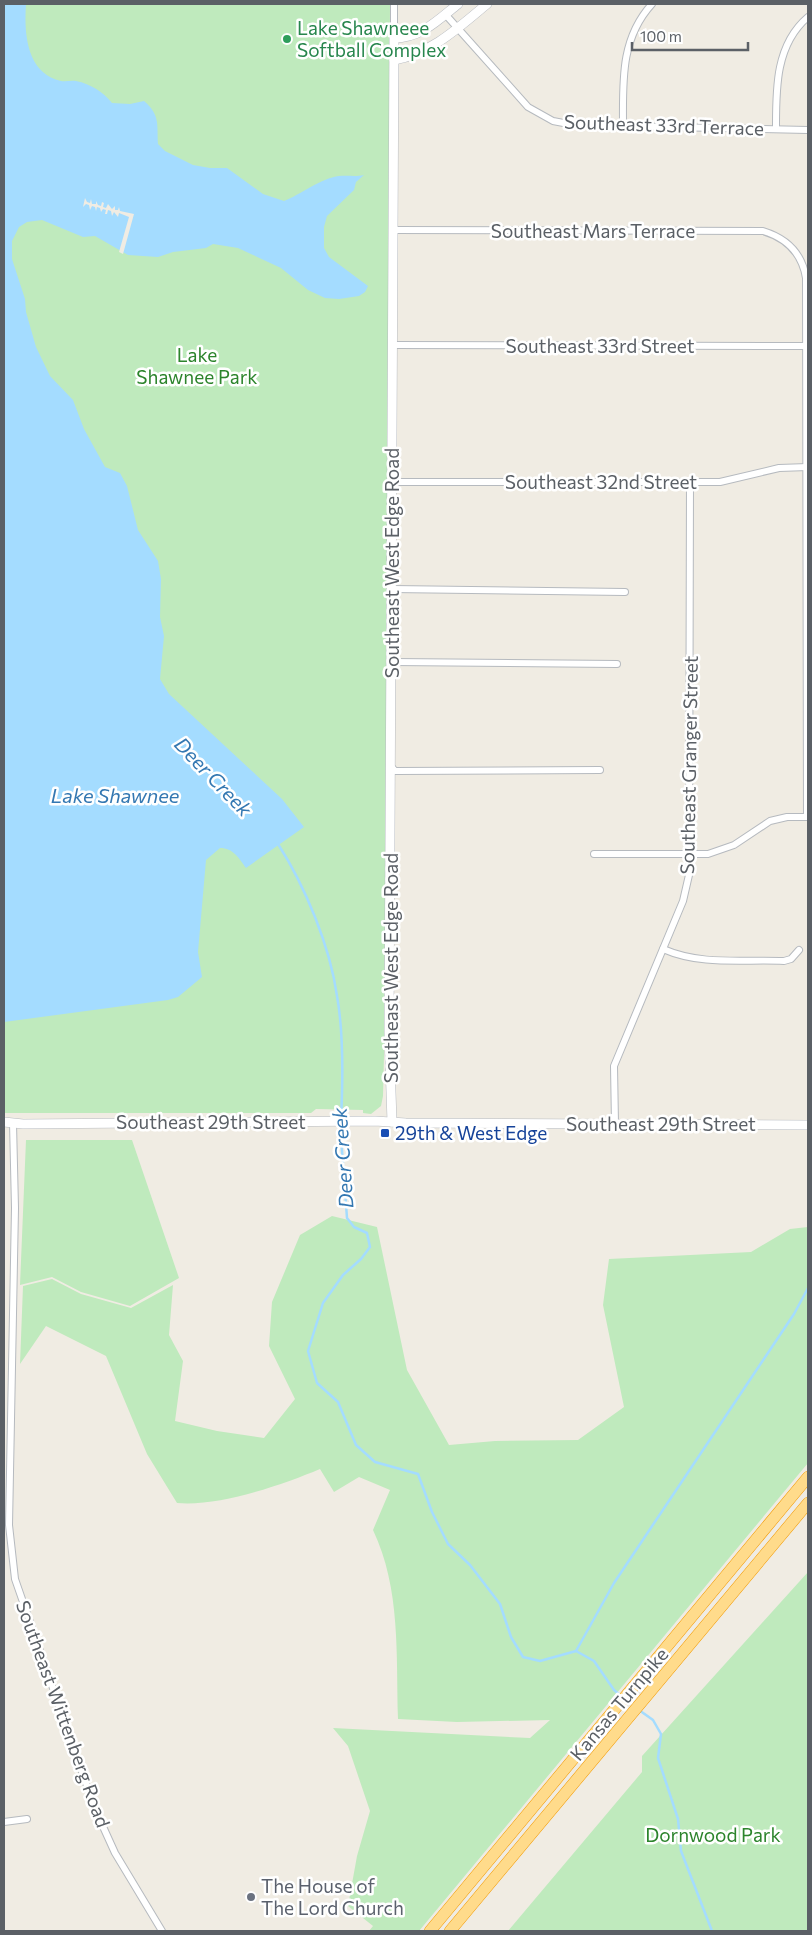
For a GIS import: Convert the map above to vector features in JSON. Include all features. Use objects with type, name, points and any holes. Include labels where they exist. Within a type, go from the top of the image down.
[{"type":"highway","name":"Kansas Turnpike","points":[[430,1931],[808,1477]]},
{"type":"highway","name":"Kansas Turnpike","points":[[450,1931],[808,1503]]},
{"type":"street","name":"Southeast West Edge Road","points":[[392,1122],[389,1032],[394,4]]},
{"type":"street","points":[[394,38],[405,38],[420,34],[458,4]]},
{"type":"street","points":[[394,60],[425,50],[459,28],[487,4]]},
{"type":"street","points":[[623,126],[626,54],[634,30],[652,4]]},
{"type":"street","name":"Southeast 33rd Terrace","points":[[445,14],[519,100],[537,113],[553,121],[574,126],[808,130]]},
{"type":"street","points":[[776,129],[776,88],[780,64],[790,41],[808,17]]},
{"type":"street","name":"Southeast Mars Terrace","points":[[393,230],[763,231],[779,237],[788,243],[798,255],[805,272],[807,346]]},
{"type":"street","name":"Southeast 33rd Street","points":[[393,345],[807,346]]},
{"type":"street","points":[[594,854],[690,854],[722,850],[740,841],[770,821],[787,817],[808,816],[807,346]]},
{"type":"street","name":"Southeast 32nd Street","points":[[393,482],[728,481],[772,469],[807,467]]},
{"type":"street","name":"Southeast Granger Street","points":[[614,1124],[614,1066],[683,901],[689,875],[690,482]]},
{"type":"street","points":[[392,590],[625,592]]},
{"type":"street","points":[[392,662],[618,664]]},
{"type":"street","points":[[390,765],[395,771],[600,770]]},
{"type":"street","points":[[663,949],[682,956],[708,961],[784,961],[791,959],[800,950]]},
{"type":"street","name":"Southeast 29th Street","points":[[8,1123],[362,1121],[808,1124]]},
{"type":"street","name":"Southeast Wittenberg Road","points":[[8,1123],[15,1208],[9,1515],[12,1563],[22,1601],[95,1808],[115,1853],[162,1931]]},
{"type":"street","points":[[4,1822],[26,1819]]},
{"type":"green space","name":"Lake Shawnee Park","points":[[4,4],[390,4],[386,976],[383,1096],[381,1106],[371,1114],[363,1113],[363,1110],[316,1109],[311,1113],[4,1113]]},
{"type":"green space","points":[[26,1140],[132,1140],[179,1278],[130,1306],[81,1292],[52,1277],[20,1285]]},
{"type":"green space","points":[[332,1216],[377,1227],[407,1370],[449,1445],[495,1441],[578,1440],[624,1407],[603,1305],[609,1259],[751,1252],[790,1229],[808,1227],[808,1463],[419,1931],[369,1931],[373,1926],[348,1906],[357,1856],[370,1811],[348,1746],[333,1728],[530,1738],[550,1720],[457,1722],[398,1719],[397,1647],[393,1599],[382,1552],[373,1530],[390,1490],[359,1477],[334,1492],[320,1469],[250,1494],[211,1502],[177,1503],[147,1454],[106,1356],[46,1326],[20,1364],[23,1286],[52,1279],[81,1294],[131,1308],[173,1285],[169,1335],[183,1361],[175,1421],[217,1431],[264,1438],[295,1399],[269,1346],[272,1302],[300,1235]]},
{"type":"green space","name":"Dornwood Park","points":[[808,1572],[808,1931],[508,1931],[642,1772],[642,1756]]},
{"type":"water","name":"Lake Shawnee","points":[[4,4],[26,4],[27,39],[34,61],[40,70],[49,77],[61,81],[76,81],[92,86],[105,95],[112,103],[130,104],[144,101],[153,111],[157,120],[158,144],[165,151],[193,165],[227,168],[263,194],[284,201],[332,177],[364,175],[356,182],[354,190],[327,216],[324,227],[324,248],[329,257],[368,286],[365,292],[359,296],[339,299],[325,298],[308,290],[281,268],[238,248],[213,244],[206,248],[173,252],[158,257],[128,255],[95,236],[83,237],[42,220],[27,222],[19,227],[12,241],[12,259],[25,299],[26,312],[36,347],[50,376],[73,400],[84,429],[105,467],[120,473],[127,486],[138,530],[158,561],[161,579],[160,617],[164,636],[160,679],[169,694],[282,799],[304,827],[246,868],[235,854],[225,848],[220,848],[206,860],[198,952],[202,977],[178,997],[168,1000],[4,1022]]},
{"type":"pier","points":[[85,198],[90,203],[91,199],[92,204],[96,204],[96,201],[101,206],[102,202],[104,203],[103,207],[106,208],[108,204],[112,209],[115,206],[115,210],[118,210],[119,207],[120,211],[134,214],[123,254],[119,252],[129,217],[119,213],[118,217],[114,212],[112,216],[111,211],[108,210],[107,214],[105,214],[106,210],[103,209],[101,212],[100,208],[97,207],[96,211],[95,207],[92,206],[90,210],[89,205],[86,204],[83,207]]},
{"type":"waterway","name":"Deer Creek","points":[[278,844],[307,897],[329,957],[334,977],[342,1042],[341,1119]]},
{"type":"waterway","name":"Deer Creek","points":[[340,1124],[347,1218],[354,1227],[367,1233],[370,1247],[361,1259],[343,1275],[323,1303],[308,1351],[317,1383],[338,1402],[356,1445],[375,1462],[418,1474],[432,1512],[448,1544],[470,1565],[500,1604],[511,1637],[523,1657],[540,1661],[576,1651],[594,1661],[614,1690],[621,1696]]},
{"type":"waterway","points":[[576,1651],[614,1583],[794,1314],[808,1288]]},
{"type":"waterway","name":"Deer Creek","points":[[639,1710],[653,1720],[661,1734],[658,1758],[678,1819],[681,1851],[712,1931]]},
{"type":"place","name":"Lake Shawneee Softball Complex","points":[[287,39]]},
{"type":"place","name":"29th & West Edge","points":[[385,1133]]},
{"type":"place","name":"The House of The Lord Church","points":[[251,1897]]}]
